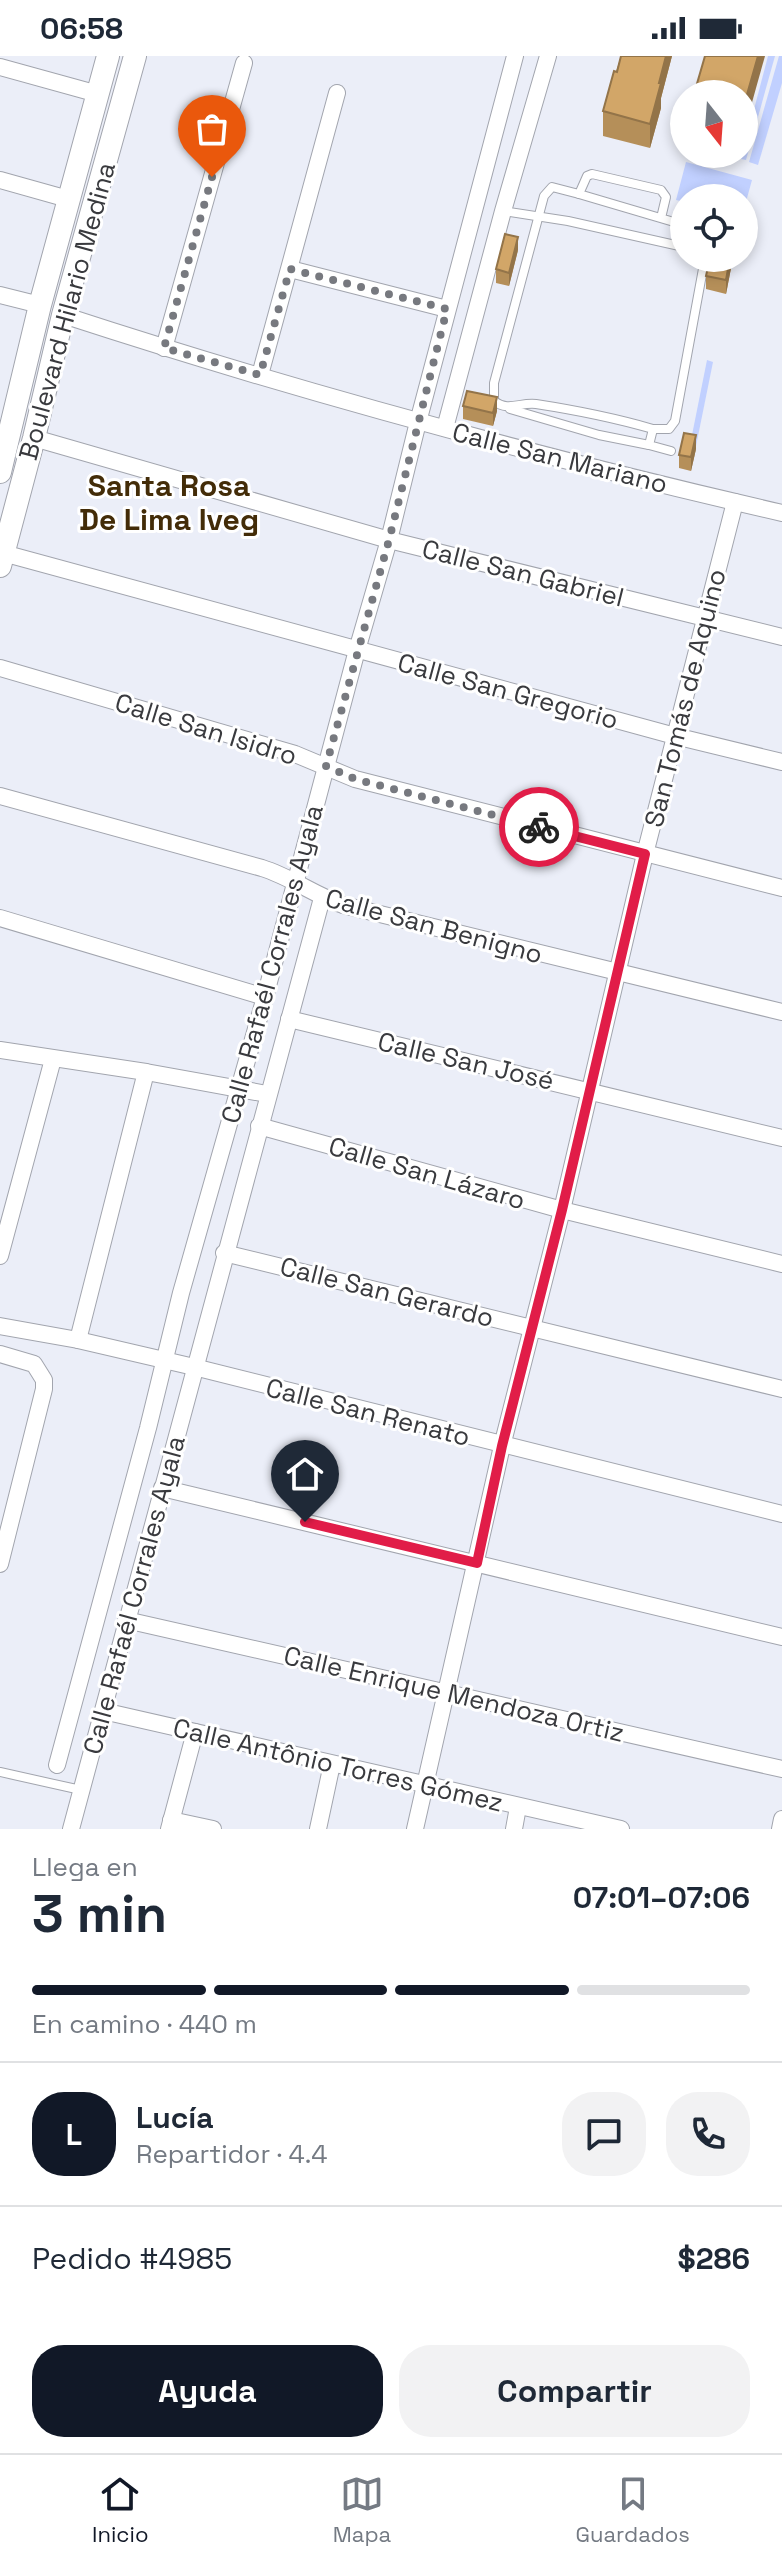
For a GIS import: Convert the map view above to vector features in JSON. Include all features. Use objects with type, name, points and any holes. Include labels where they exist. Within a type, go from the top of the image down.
[{"type":"main road","name":"Boulevard Hilario Medina","points":[[0,472],[6,428],[108,56]]},
{"type":"main road","name":"Boulevard Hilario Medina","points":[[2,559],[63,315],[135,56]]},
{"type":"street","name":"Calle Rafaél Corrales Ayala","points":[[57,1765],[148,1428],[163,1361],[389,540],[515,56]]},
{"type":"street","points":[[445,428],[503,241],[503,211],[548,56]]},
{"type":"street","points":[[164,348],[244,63]]},
{"type":"street","points":[[0,67],[98,94]]},
{"type":"street","points":[[260,375],[337,93]]},
{"type":"street","points":[[0,180],[68,199]]},
{"type":"street","points":[[290,269],[447,309]]},
{"type":"street","points":[[0,295],[40,305]]},
{"type":"street","name":"Calle San Mariano","points":[[63,315],[164,348],[418,422],[782,513]]},
{"type":"street","name":"Calle San Gabriel","points":[[34,438],[389,540],[782,637]]},
{"type":"street","name":"San Tomás de Aquino","points":[[415,1829],[502,1446],[562,1210],[645,854],[735,502]]},
{"type":"street","name":"Calle San Gregorio","points":[[2,559],[782,762]]},
{"type":"street","name":"Calle San Isidro","points":[[0,668],[326,766],[364,782],[782,888]]},
{"type":"street","name":"Calle San Benigno","points":[[0,796],[262,868],[322,898],[782,1012]]},
{"type":"street","name":"Calle Rafaél Corrales Ayala","points":[[71,1829],[322,898]]},
{"type":"street","points":[[0,918],[265,997]]},
{"type":"street","name":"Calle San José","points":[[289,1019],[782,1138]]},
{"type":"street","points":[[0,1050],[267,1094]]},
{"type":"street","points":[[0,1256],[53,1059]]},
{"type":"street","points":[[78,1340],[146,1072]]},
{"type":"street","name":"Calle San Lázaro","points":[[259,1126],[562,1210],[782,1264]]},
{"type":"street","name":"Calle San Gerardo","points":[[224,1253],[782,1389]]},
{"type":"street","name":"Calle San Renato","points":[[0,1326],[78,1340],[194,1367],[782,1514]]},
{"type":"street","points":[[0,1564],[44,1389],[44,1380],[34,1364],[6,1355],[18,1329]]},
{"type":"street","points":[[162,1488],[782,1637]]},
{"type":"street","name":"Calle Enrique Mendoza Ortiz","points":[[126,1620],[782,1769]]},
{"type":"street","name":"Calle Antônio Torres Gómez","points":[[103,1711],[621,1829]]},
{"type":"street","points":[[195,1732],[170,1825],[213,1829]]},
{"type":"street","points":[[318,1829],[332,1764]]},
{"type":"street","points":[[514,1829],[518,1807]]},
{"type":"street","points":[[780,1829],[782,1819]]},
{"type":"lane","points":[[579,194],[587,176],[592,174],[661,190],[666,197],[661,218]]},
{"type":"lane","points":[[670,221],[552,187],[544,196],[526,244],[494,383],[494,401],[528,415],[671,451]]},
{"type":"lane","points":[[503,211],[670,244]]},
{"type":"lane","points":[[507,408],[531,403],[653,429],[669,429],[675,421],[702,272]]},
{"type":"lane","points":[[528,415],[531,403]]},
{"type":"lane","points":[[561,424],[564,410]]},
{"type":"lane","points":[[599,435],[604,417]]},
{"type":"lane","points":[[649,445],[653,429]]},
{"type":"lane","points":[[0,1772],[81,1790]]},
{"type":"shaded area","points":[[768,56],[775,56],[758,117],[758,94]]},
{"type":"shaded area","points":[[779,56],[782,56],[782,83],[758,165],[758,130]]},
{"type":"shaded area","points":[[684,168],[708,168],[752,180],[751,184],[680,184]]},
{"type":"shaded area","points":[[707,360],[713,362],[696,446],[690,445]]},
{"type":"building","points":[[621,56],[666,56],[650,124],[603,111]]},
{"type":"building","points":[[705,56],[758,56],[751,80],[698,80]]},
{"type":"building","points":[[505,234],[518,237],[509,273],[496,269]]},
{"type":"building","points":[[707,272],[727,272],[726,280],[706,276]]},
{"type":"building","points":[[467,391],[497,397],[493,413],[463,406]]},
{"type":"building","points":[[684,433],[696,435],[691,457],[679,455]]},
{"type":"way so far","points":[[212,177],[164,348],[260,375],[290,269],[447,309],[389,540],[326,766],[355,779],[539,827]]},
{"type":"district","name":"Santa Rosa De Lima Iveg","points":[[169,503]]},
{"type":"route","points":[[305,1522],[477,1563],[502,1446],[562,1210],[645,854],[539,827]]}]
